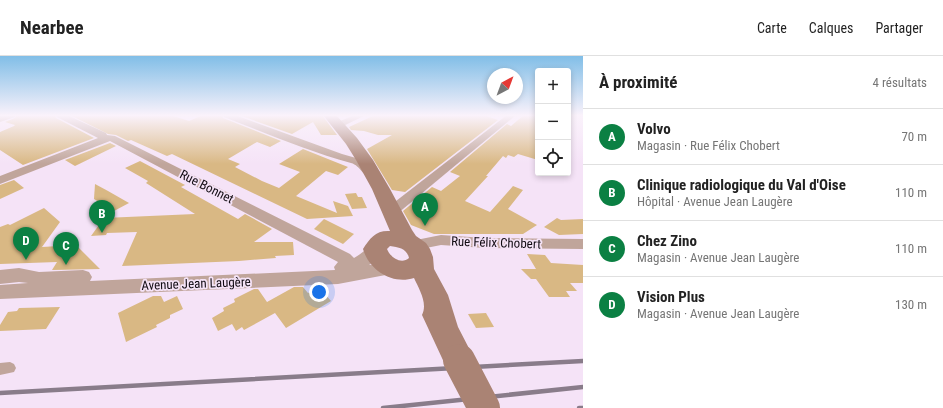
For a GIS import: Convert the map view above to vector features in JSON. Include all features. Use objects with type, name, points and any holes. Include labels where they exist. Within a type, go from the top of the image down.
[{"type":"main road","points":[[341,131],[386,225],[385,232],[377,246],[377,257],[380,261],[409,257]]},
{"type":"main road","points":[[342,131],[373,174],[392,211],[409,257],[413,278],[443,327],[484,408]]},
{"type":"main road","points":[[377,246],[382,240],[392,238],[409,257]]},
{"type":"street","name":"Rue Bonnet","points":[[94,131],[102,135],[104,139],[115,140],[344,258],[351,265]]},
{"type":"street","points":[[273,131],[355,161],[362,164],[367,171],[373,174]]},
{"type":"street","points":[[392,211],[491,131]]},
{"type":"street","points":[[0,180],[104,139]]},
{"type":"street","name":"Rue Félix Chobert","points":[[409,257],[451,242],[583,244]]},
{"type":"street","name":"Avenue Jean Laugère","points":[[3,280],[19,275],[39,279],[321,268],[351,265],[366,260],[377,246]]},
{"type":"street","name":"Avenue Jean Laugère","points":[[0,292],[338,277],[409,257]]},
{"type":"building","points":[[82,131],[94,138],[23,165],[0,150],[0,132]]},
{"type":"building","points":[[103,131],[257,131],[281,141],[270,147],[257,142],[228,159],[240,164],[235,167],[279,188],[300,172],[279,164],[303,149],[348,167],[338,175],[326,171],[296,196],[337,213],[333,201],[348,206],[353,216],[307,219],[172,154],[167,156],[131,140],[128,141],[116,135]]},
{"type":"building","points":[[285,131],[297,131],[292,134]]},
{"type":"building","points":[[319,131],[334,131],[337,135],[321,135]]},
{"type":"building","points":[[365,131],[483,131],[405,192],[392,190],[367,149],[392,135],[378,135]]},
{"type":"building","points":[[498,131],[535,131],[535,159],[518,154],[514,157],[508,155],[506,158],[503,156],[486,176],[488,176],[465,201],[490,212],[513,186],[523,190],[508,209],[537,225],[523,234],[434,234],[411,225],[403,211],[432,187],[441,191],[460,176],[450,172]]},
{"type":"building","points":[[110,143],[116,146],[75,166],[65,160]]},
{"type":"building","points":[[140,161],[185,185],[181,187],[238,219],[245,214],[272,229],[254,242],[293,242],[294,255],[239,261],[122,266],[137,232],[107,233],[106,235],[91,236],[104,218],[195,214],[146,183],[148,181],[125,168]]},
{"type":"building","points":[[14,180],[24,188],[0,199],[0,185]]},
{"type":"building","points":[[95,184],[129,203],[114,211],[94,199]]},
{"type":"building","points":[[356,193],[358,197],[362,197],[367,208],[352,209],[345,194]]},
{"type":"building","points":[[44,208],[60,222],[42,247],[76,245],[100,269],[52,270],[57,262],[0,264],[0,227],[8,224],[10,225]]},
{"type":"building","points":[[557,218],[561,220],[583,219],[583,234],[559,235],[544,227]]},
{"type":"building","points":[[324,219],[354,234],[343,244],[314,229]]},
{"type":"building","points":[[527,254],[545,255],[551,263],[583,265],[583,283],[570,283],[577,291],[566,291],[570,297],[549,297],[536,279],[531,279],[521,269],[536,269]]},
{"type":"building","points":[[294,287],[303,287],[308,293],[319,287],[331,301],[286,328],[275,313],[244,330],[242,327],[236,331],[232,324],[218,331],[212,318],[224,311],[223,308],[235,302],[234,299],[254,289],[258,289],[267,302]]},
{"type":"building","points":[[153,296],[161,296],[164,302],[177,296],[183,309],[170,315],[170,318],[156,325],[157,327],[126,342],[118,313]]},
{"type":"building","points":[[60,307],[46,329],[0,331],[0,325],[8,312],[17,311],[19,308]]},
{"type":"building","points":[[486,313],[494,327],[476,328],[468,314]]},
{"type":"railway","points":[[0,393],[583,361]]},
{"type":"railway","points":[[383,408],[583,387]]},
{"type":"place","name":"Volvo","points":[[425,226]]},
{"type":"place","name":"Clinique radiologique du Val d'Oise","points":[[102,233]]},
{"type":"place","name":"Vision Plus","points":[[26,260]]},
{"type":"place","name":"Chez Zino","points":[[66,265]]}]
